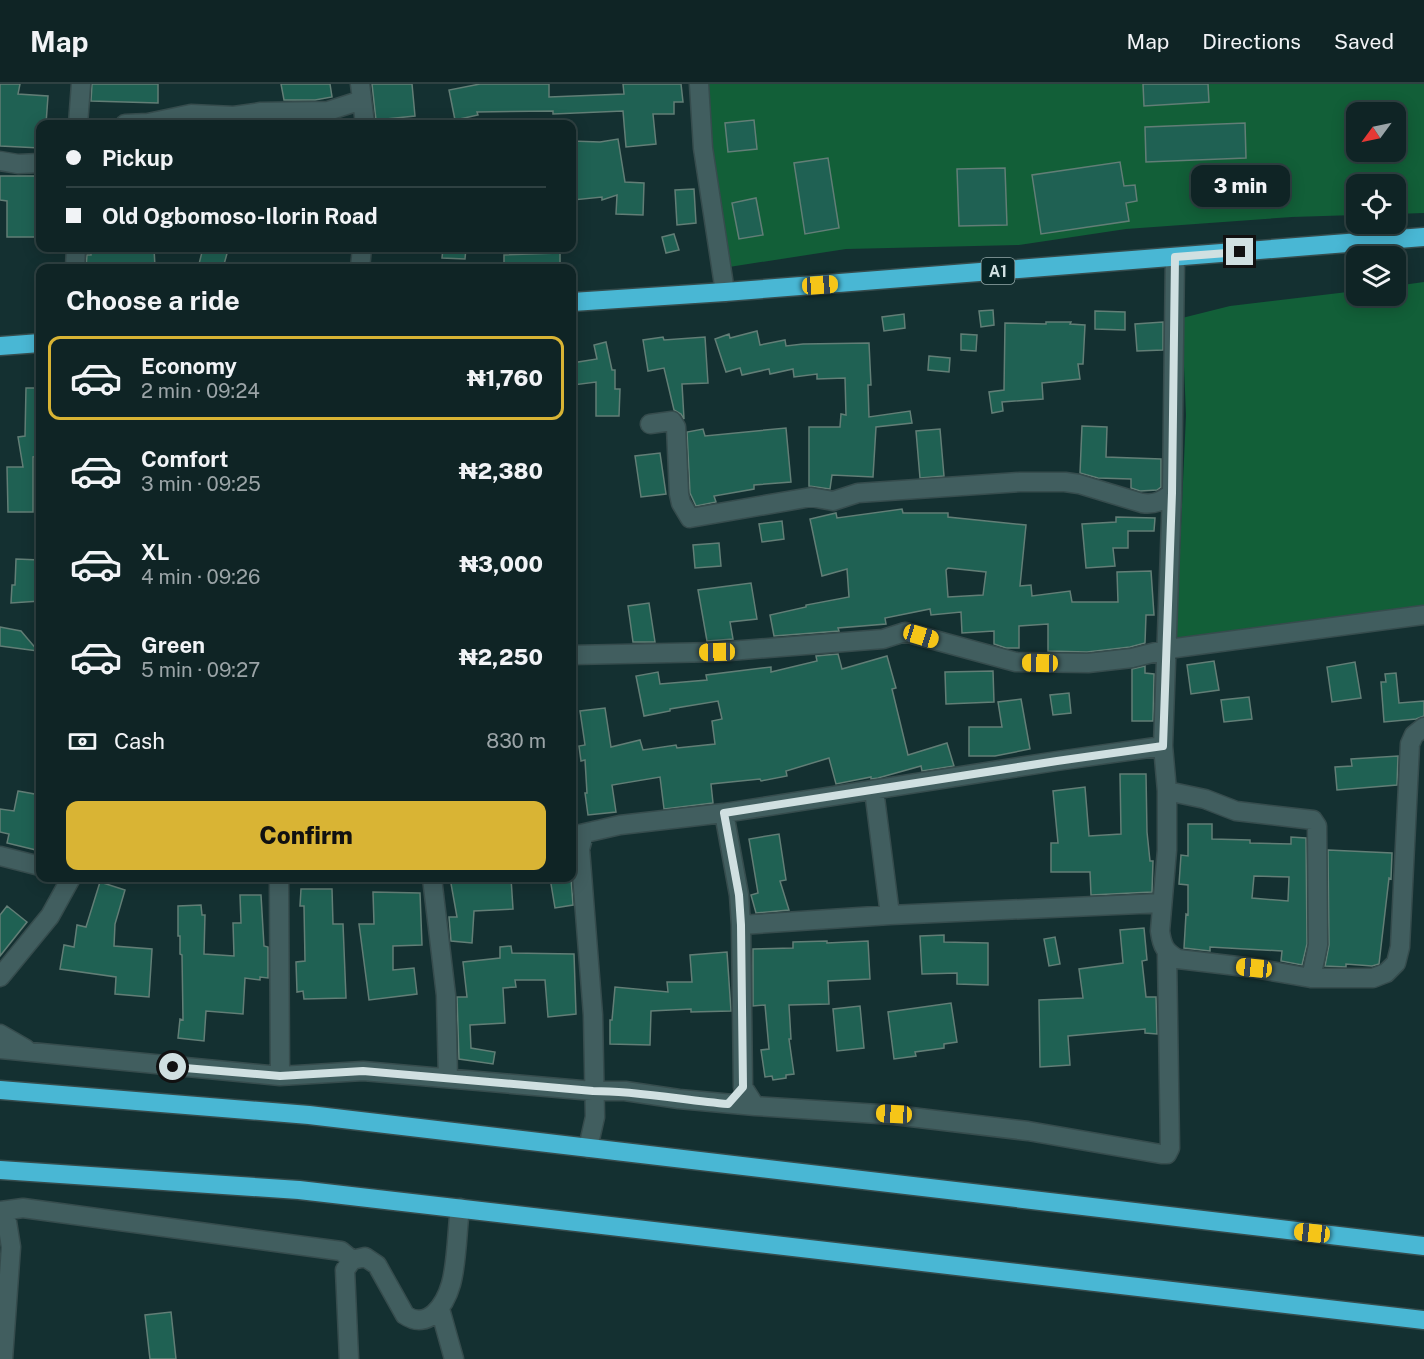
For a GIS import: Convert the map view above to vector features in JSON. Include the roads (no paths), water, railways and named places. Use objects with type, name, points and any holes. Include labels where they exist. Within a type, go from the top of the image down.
[{"type":"highway","name":"A1","points":[[576,302],[1424,237]]},
{"type":"highway","points":[[0,346],[36,343]]},
{"type":"highway","points":[[0,1090],[309,1115],[1424,1246]]},
{"type":"highway","points":[[0,1170],[299,1190],[1424,1320]]},
{"type":"street","points":[[78,120],[81,84]]},
{"type":"street","points":[[699,84],[703,148],[725,292]]},
{"type":"street","points":[[162,120],[191,114],[234,116],[261,112],[328,111],[361,92],[364,120]]},
{"type":"street","points":[[0,161],[18,164],[36,163]]},
{"type":"street","points":[[0,1049],[280,1076],[363,1071],[593,1091],[625,1091],[728,1104],[894,1114],[1028,1131],[1167,1154],[1170,1148],[1167,954],[1160,932],[1167,850],[1167,790],[1163,746],[1172,493],[1175,257]]},
{"type":"street","points":[[650,424],[672,421],[676,428],[679,494],[681,503],[690,518],[811,497],[833,501],[858,493],[1020,482],[1079,484],[1152,504],[1162,501],[1172,493]]},
{"type":"street","points":[[576,655],[717,652],[883,639],[905,632],[1016,662],[1088,663],[1132,658],[1168,649],[1424,615]]},
{"type":"street","points":[[1167,954],[1178,959],[1254,968],[1311,978],[1373,978],[1386,973],[1396,963],[1400,947],[1410,744],[1414,735],[1424,727]]},
{"type":"street","points":[[588,1148],[595,1117],[593,1015],[578,835],[620,825],[724,813],[1163,746]]},
{"type":"street","points":[[874,790],[890,915]]},
{"type":"street","points":[[1167,790],[1205,799],[1236,811],[1313,820],[1317,825],[1318,945],[1311,978]]},
{"type":"street","points":[[724,813],[739,895],[743,1087],[755,1106]]},
{"type":"street","points":[[0,856],[36,865]]},
{"type":"street","points":[[0,977],[50,916],[69,882]]},
{"type":"street","points":[[279,882],[280,1076]]},
{"type":"street","points":[[432,882],[446,995],[448,1078]]},
{"type":"street","points":[[741,925],[890,915],[1162,903]]},
{"type":"street","points":[[0,1034],[30,1052]]},
{"type":"street","points":[[728,1104],[743,1087]]},
{"type":"street","points":[[3,1359],[11,1246],[8,1222],[0,1212],[23,1208],[341,1251],[352,1260]]},
{"type":"street","points":[[349,1359],[345,1270],[352,1260],[364,1257],[377,1265],[405,1315],[413,1320],[426,1320],[440,1309],[451,1284],[460,1208]]},
{"type":"street","points":[[440,1309],[454,1359]]}]
